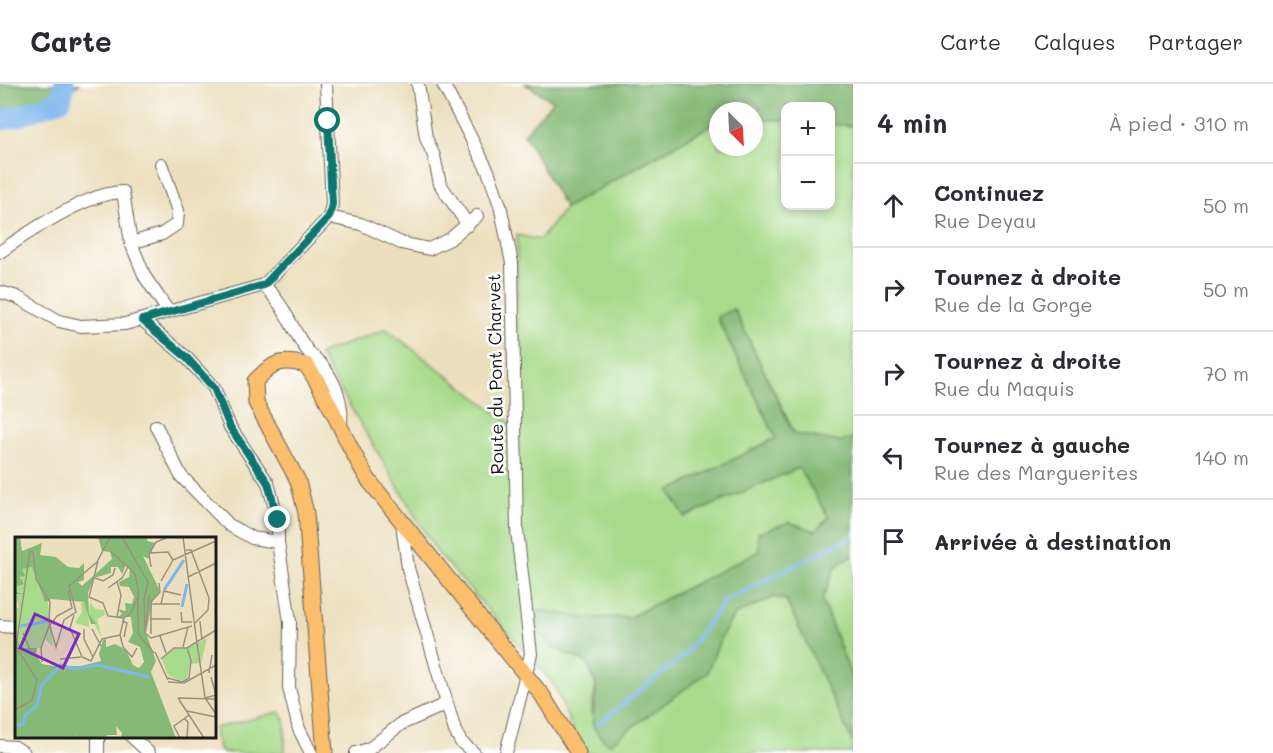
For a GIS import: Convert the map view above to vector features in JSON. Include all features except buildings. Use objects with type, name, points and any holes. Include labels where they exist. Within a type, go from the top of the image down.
[{"type":"main road","points":[[325,753],[306,513],[298,482],[256,403],[255,381],[271,366],[286,360],[306,365],[322,388],[353,456],[370,482],[556,715],[578,753]]},
{"type":"street","points":[[0,292],[17,297],[59,321],[81,326],[125,324],[264,285],[329,217],[332,204],[326,84]]},
{"type":"street","points":[[329,217],[361,224],[401,243],[422,249],[438,246],[473,220],[440,184],[434,156],[426,138],[418,84]]},
{"type":"street","name":"Route du Pont Charvet","points":[[444,84],[488,171],[500,205],[512,263],[517,530],[531,654],[506,753]]},
{"type":"street","points":[[131,243],[162,234],[177,224],[178,212],[161,164]]},
{"type":"street","points":[[0,252],[46,222],[108,192],[123,192],[131,243],[145,277],[168,311]]},
{"type":"street","points":[[264,285],[285,309],[307,351],[322,365],[334,386],[343,416],[340,428]]},
{"type":"street","points":[[142,320],[185,356],[214,388],[230,427],[268,483],[278,520],[278,542],[290,622],[289,688],[299,729],[311,753]]},
{"type":"street","points":[[156,426],[181,476],[229,525],[252,538],[278,542]]},
{"type":"street","points":[[402,523],[408,568],[446,704],[458,737],[474,753]]},
{"type":"street","points":[[0,626],[15,627]]},
{"type":"street","points":[[356,753],[369,749],[401,724],[446,704]]},
{"type":"street","points":[[133,738],[148,753]]},
{"type":"street","points":[[0,746],[15,747],[24,753]]},
{"type":"green space","points":[[0,84],[80,84],[0,120]]},
{"type":"green space","points":[[525,84],[853,84],[853,126],[835,124],[835,102],[781,102],[781,120],[763,119],[763,102],[709,102],[709,126],[565,208],[524,134],[553,101]]},
{"type":"green space","points":[[763,119],[781,120],[781,210],[835,210],[835,124],[853,126],[853,438],[840,442],[795,434],[734,309],[717,318],[776,438],[670,491],[686,517],[799,467],[829,517],[815,531],[789,522],[759,551],[630,617],[585,618],[538,610],[552,647],[588,663],[596,686],[591,712],[707,673],[721,637],[734,615],[774,597],[786,600],[852,738],[853,753],[583,753],[553,683],[437,552],[319,354],[386,329],[517,428],[517,235],[540,240],[565,208],[709,126],[709,156],[763,156]]},
{"type":"green space","points":[[734,309],[794,434],[840,442],[853,438],[853,555],[835,567],[822,600],[853,681],[853,743],[786,600],[774,597],[734,615],[721,637],[707,673],[609,744],[600,737],[593,723],[596,685],[588,663],[552,647],[533,627],[538,610],[585,618],[630,617],[759,551],[758,533],[789,522],[815,531],[829,518],[799,468],[685,517],[669,491],[776,438],[717,317]]},
{"type":"green space","points":[[853,555],[853,681],[822,600],[835,567]]},
{"type":"green space","points":[[279,712],[285,720],[285,753],[221,753],[216,738],[216,728]]},
{"type":"waterway","points":[[0,120],[19,116],[61,100],[64,84]]},
{"type":"waterway","points":[[597,725],[684,656],[724,601],[853,536]]},
{"type":"route","points":[[278,520],[268,483],[230,427],[214,388],[185,356],[142,320],[264,285],[329,217],[332,204],[328,121]]}]
